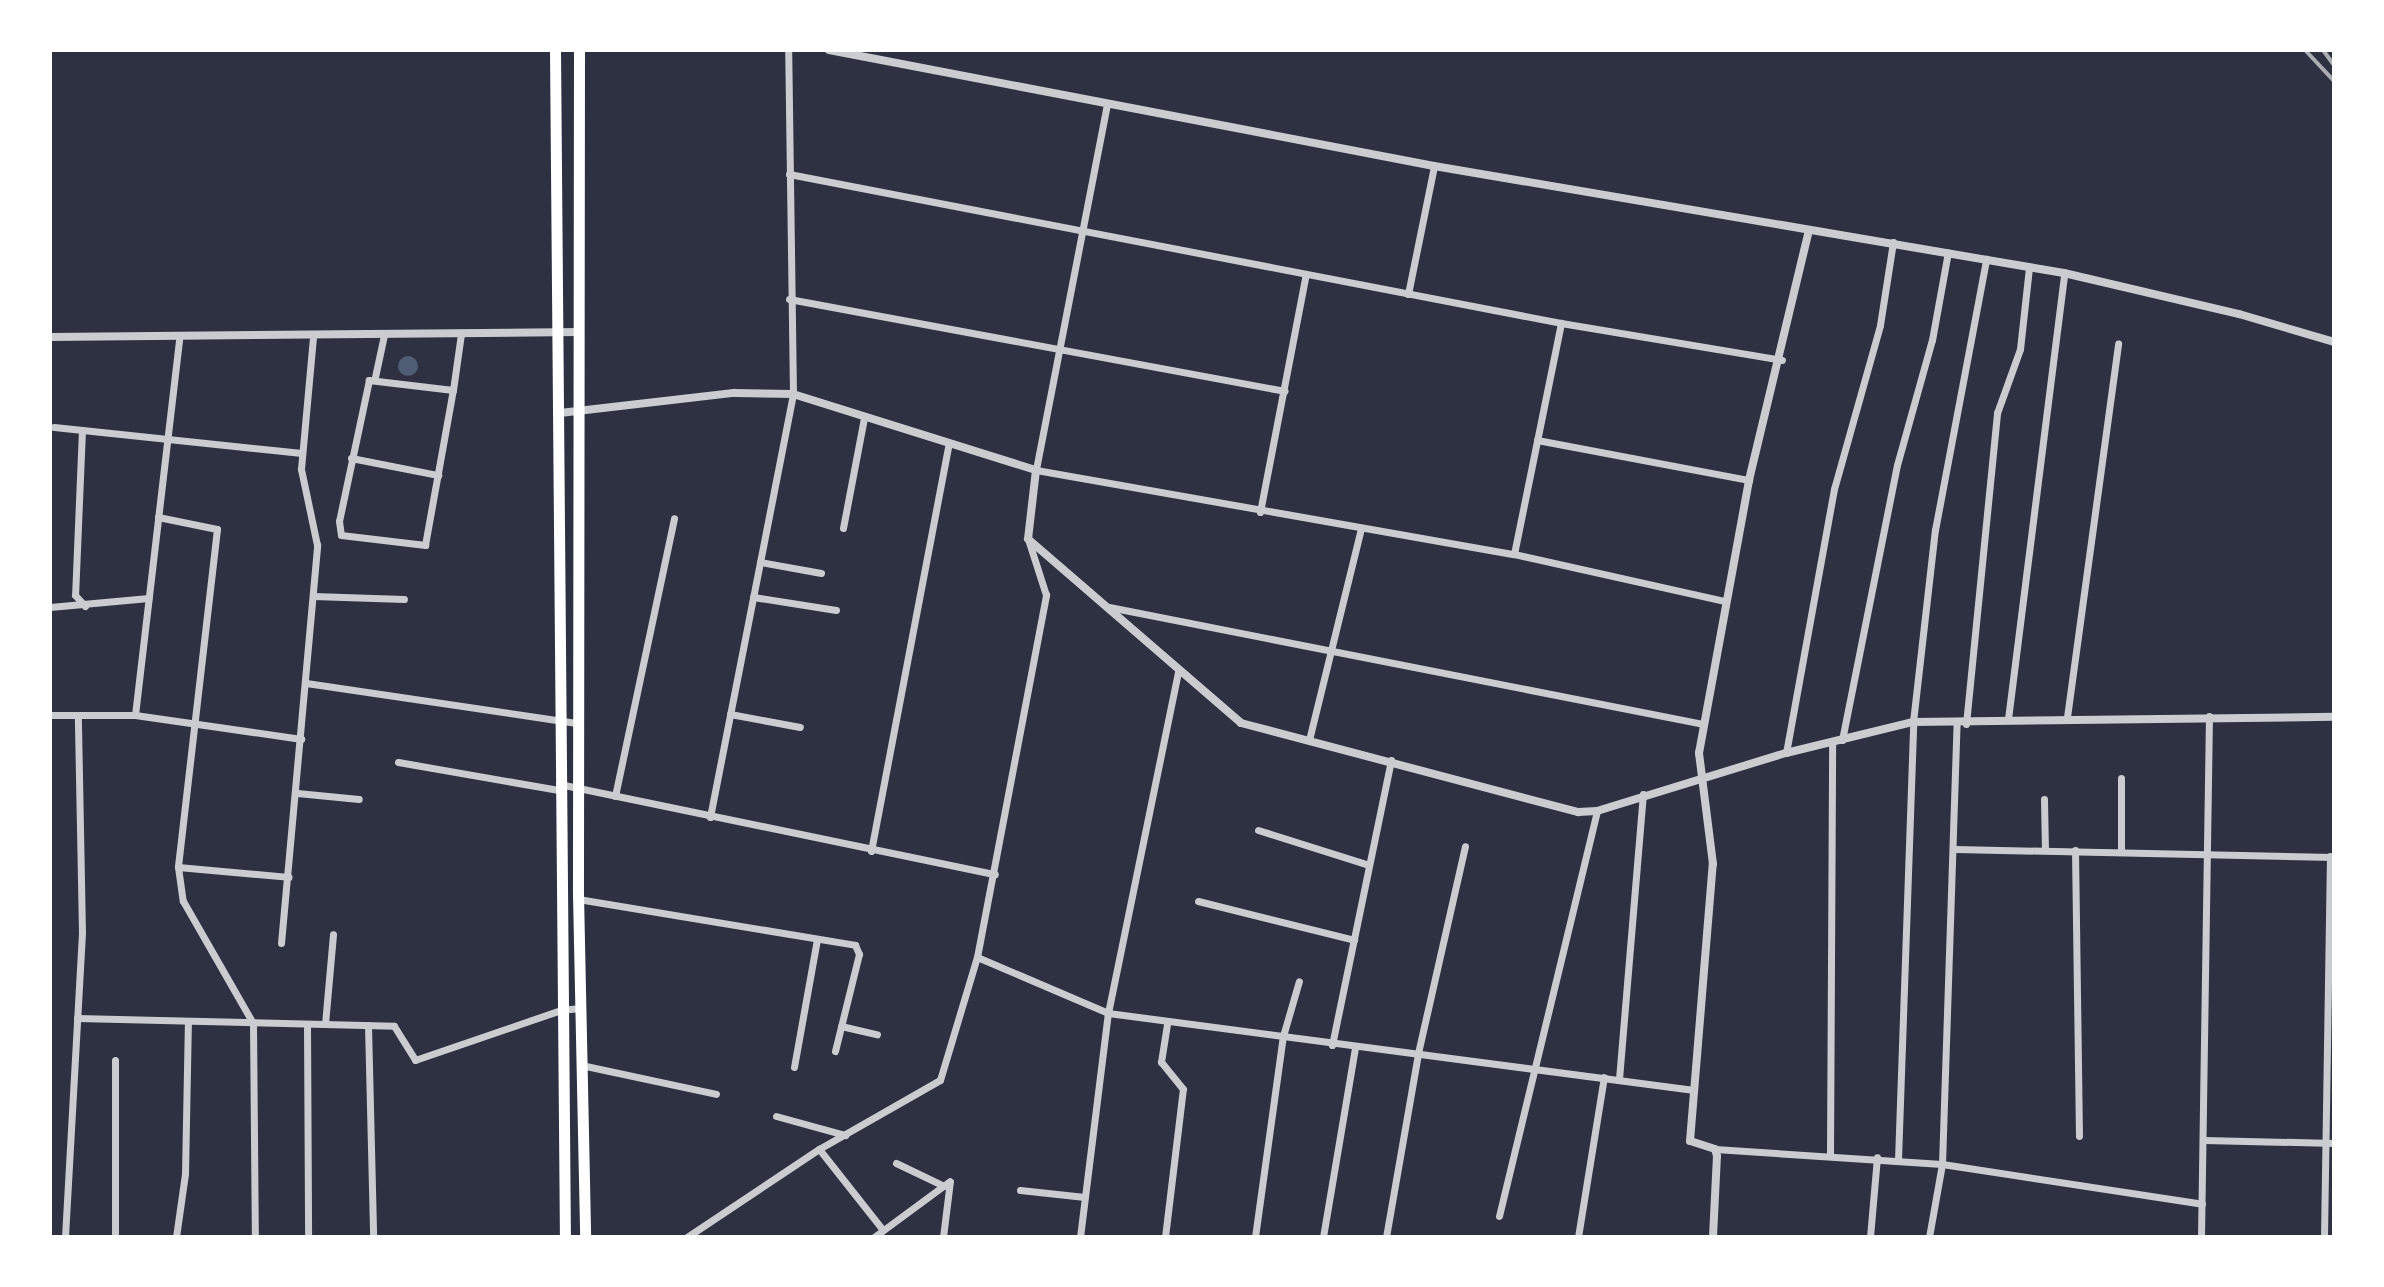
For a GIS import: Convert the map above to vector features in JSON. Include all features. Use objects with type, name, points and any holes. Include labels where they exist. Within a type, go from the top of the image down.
[{"type":"main road","points":[[555,50],[560,333],[559,787],[565,1237]]},
{"type":"main road","points":[[579,50],[578,899],[585,1237]]},
{"type":"street","points":[[710,817],[793,394],[789,299],[788,50]]},
{"type":"street","points":[[829,50],[1434,166],[2064,273],[2239,314],[2334,342]]},
{"type":"street","points":[[687,1237],[819,1149],[940,1080],[977,957],[1046,595],[1028,539],[1036,470],[1107,104]]},
{"type":"street","points":[[1408,294],[1434,166]]},
{"type":"street","points":[[789,174],[1561,323],[1782,360]]},
{"type":"street","points":[[1809,231],[1782,360],[1749,480],[1724,601],[1699,753],[1713,864],[1690,1141],[1715,1149],[1877,1157],[1942,1164],[2202,1204]]},
{"type":"street","points":[[1786,753],[1834,489],[1880,325],[1893,242]]},
{"type":"street","points":[[1842,740],[1897,465],[1932,340],[1948,252]]},
{"type":"street","points":[[1898,1160],[1913,722],[1935,530],[1986,259]]},
{"type":"street","points":[[1929,1237],[1942,1164],[1962,724],[1997,413],[2020,349],[2029,267]]},
{"type":"street","points":[[2008,719],[2064,273]]},
{"type":"street","points":[[1260,512],[1306,274]]},
{"type":"street","points":[[789,299],[1285,391]]},
{"type":"street","points":[[1514,554],[1561,323]]},
{"type":"street","points":[[50,337],[579,332]]},
{"type":"street","points":[[453,390],[375,377],[369,380],[338,529],[341,535],[425,545],[453,390],[461,334]]},
{"type":"street","points":[[375,377],[384,335]]},
{"type":"street","points":[[281,943],[297,793],[317,545],[301,469],[313,336]]},
{"type":"street","points":[[135,715],[179,338]]},
{"type":"street","points":[[2067,717],[2118,343]]},
{"type":"street","points":[[560,413],[734,393],[793,394],[948,447],[1036,470],[1260,512],[1514,554],[1724,601]]},
{"type":"street","points":[[843,528],[864,418]]},
{"type":"street","points":[[54,427],[302,453]]},
{"type":"street","points":[[82,430],[75,595],[85,606]]},
{"type":"street","points":[[1537,440],[1749,480]]},
{"type":"street","points":[[871,851],[948,447]]},
{"type":"street","points":[[351,458],[438,475]]},
{"type":"street","points":[[158,517],[217,529],[192,723],[178,867],[183,901],[253,1023],[255,1237]]},
{"type":"street","points":[[615,796],[674,518]]},
{"type":"street","points":[[1309,740],[1361,529]]},
{"type":"street","points":[[1028,539],[1178,672],[1241,723],[1391,760],[1557,808],[1597,811],[1644,794],[1704,782],[1786,753],[1913,722],[1962,724],[2067,717],[2334,717]]},
{"type":"street","points":[[760,562],[821,573]]},
{"type":"street","points":[[313,596],[404,599]]},
{"type":"street","points":[[753,597],[836,610]]},
{"type":"street","points":[[50,607],[149,598]]},
{"type":"street","points":[[1103,606],[1703,724]]},
{"type":"street","points":[[1080,1237],[1108,1013],[1178,672]]},
{"type":"street","points":[[306,683],[578,723]]},
{"type":"street","points":[[730,714],[800,727]]},
{"type":"street","points":[[50,715],[135,715],[301,739]]},
{"type":"street","points":[[65,1237],[82,933],[78,715]]},
{"type":"street","points":[[2201,1237],[2209,716]]},
{"type":"street","points":[[1830,1155],[1832,742]]},
{"type":"street","points":[[1332,1045],[1391,760]]},
{"type":"street","points":[[398,762],[578,788],[871,851],[995,874]]},
{"type":"street","points":[[2121,778],[2121,850]]},
{"type":"street","points":[[297,793],[359,799]]},
{"type":"street","points":[[1619,1079],[1644,794]]},
{"type":"street","points":[[2044,799],[2045,850]]},
{"type":"street","points":[[1499,1216],[1537,1072],[1597,811]]},
{"type":"street","points":[[1258,830],[1369,865]]},
{"type":"street","points":[[1386,1237],[1418,1053],[1465,846]]},
{"type":"street","points":[[1955,849],[2208,850],[2332,856],[2324,1237]]},
{"type":"street","points":[[2075,850],[2079,1136]]},
{"type":"street","points":[[178,867],[289,877]]},
{"type":"street","points":[[578,899],[855,945],[860,950],[835,1051]]},
{"type":"street","points":[[1198,901],[1354,940]]},
{"type":"street","points":[[325,1024],[333,934]]},
{"type":"street","points":[[794,1067],[817,939]]},
{"type":"street","points":[[977,957],[1108,1013],[1355,1048],[1418,1053],[1537,1072],[1604,1077],[1694,1090]]},
{"type":"street","points":[[1255,1237],[1283,1036],[1299,981]]},
{"type":"street","points":[[77,1018],[394,1026],[415,1060],[561,1010],[580,1008]]},
{"type":"street","points":[[176,1237],[185,1174],[188,1021]]},
{"type":"street","points":[[1165,1237],[1183,1089],[1161,1062],[1167,1023]]},
{"type":"street","points":[[307,1024],[308,1237]]},
{"type":"street","points":[[368,1025],[373,1237]]},
{"type":"street","points":[[841,1026],[877,1034]]},
{"type":"street","points":[[1323,1237],[1355,1048]]},
{"type":"street","points":[[115,1060],[115,1237]]},
{"type":"street","points":[[581,1065],[716,1094]]},
{"type":"street","points":[[1578,1237],[1604,1077]]},
{"type":"street","points":[[776,1116],[845,1135]]},
{"type":"street","points":[[2204,1140],[2334,1143]]},
{"type":"street","points":[[819,1149],[883,1230]]},
{"type":"street","points":[[1713,1237],[1719,1173],[1715,1149]]},
{"type":"street","points":[[1870,1237],[1877,1157]]},
{"type":"street","points":[[896,1163],[947,1184]]},
{"type":"street","points":[[874,1237],[947,1184]]},
{"type":"street","points":[[943,1237],[947,1184]]},
{"type":"street","points":[[1020,1190],[1085,1197]]},
{"type":"water","points":[[408,356],[415,359],[418,366],[415,373],[408,376],[401,373],[398,366],[401,359]]},
{"type":"railway","points":[[2305,50],[2334,81]]},
{"type":"railway","points":[[2323,50],[2333,64]]}]
